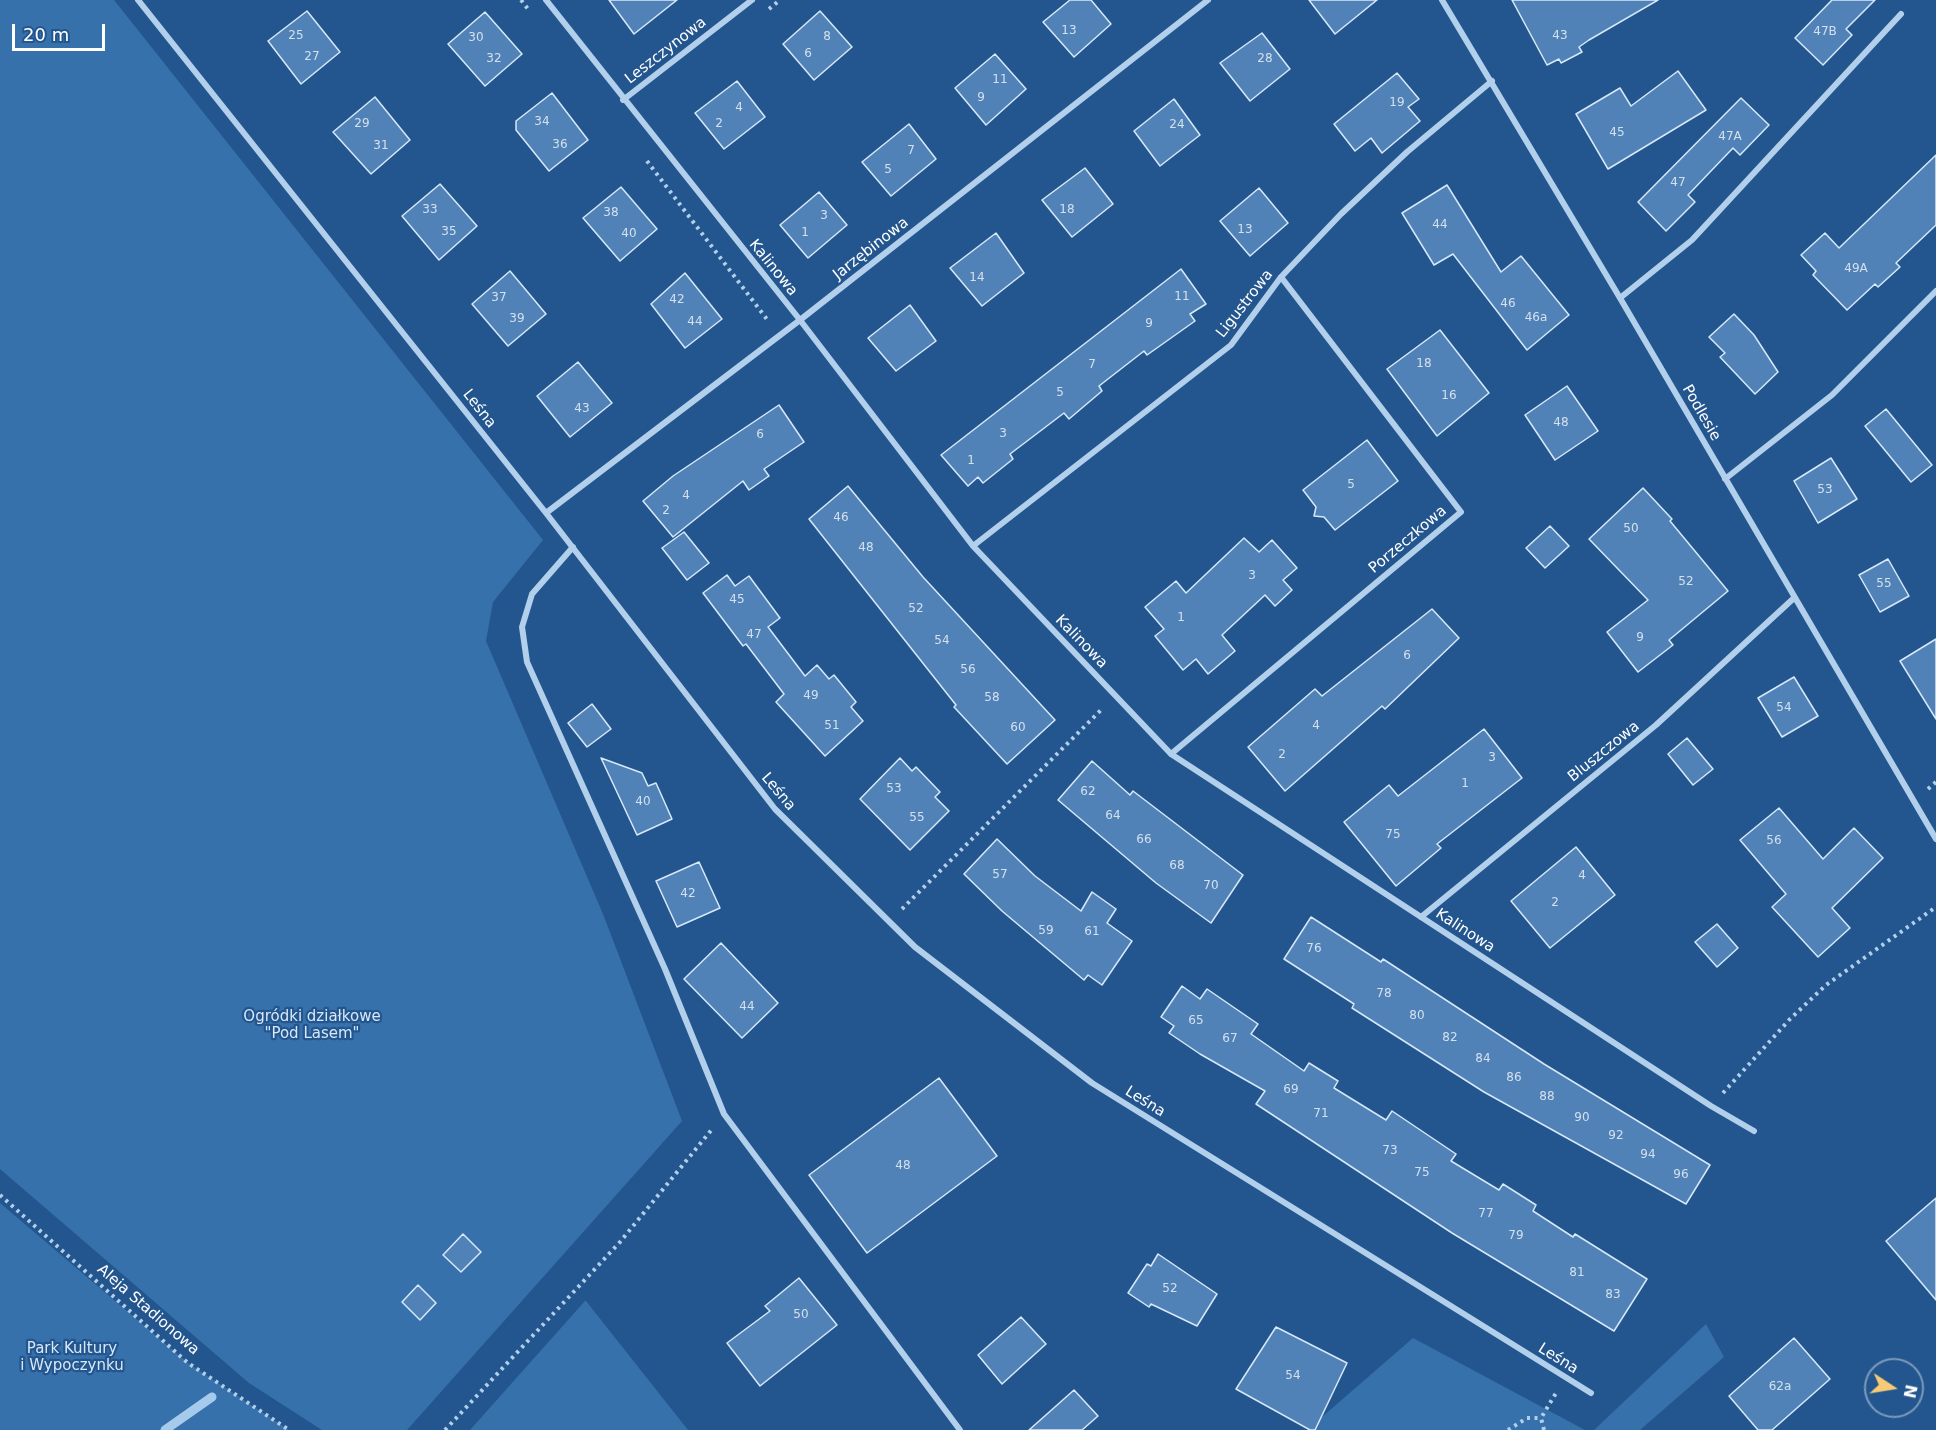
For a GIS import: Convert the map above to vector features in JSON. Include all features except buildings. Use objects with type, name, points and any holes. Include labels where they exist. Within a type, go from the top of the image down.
[{"type":"street","name":"Leśna","points":[[138,0],[573,547],[775,809],[915,947],[1092,1083],[1591,1393]]},
{"type":"street","name":"Kalinowa","points":[[546,0],[800,320],[973,546],[1171,754],[1711,1106],[1754,1131]]},
{"type":"street","name":"Leszczynowa","points":[[623,99],[752,0]]},
{"type":"street","name":"Jarzębinowa","points":[[546,513],[800,320],[1208,0]]},
{"type":"street","name":"Podlesie","points":[[1442,0],[1620,298],[1936,839]]},
{"type":"street","points":[[1620,298],[1692,240],[1901,14]]},
{"type":"street","name":"Ligustrowa","points":[[973,546],[1231,345],[1281,277],[1341,214],[1407,152],[1492,81]]},
{"type":"street","name":"Porzeczkowa","points":[[1171,754],[1461,512],[1281,277]]},
{"type":"street","points":[[1725,479],[1832,394],[1936,291]]},
{"type":"street","points":[[573,547],[532,594],[522,627],[527,662],[665,969],[724,1114],[960,1430]]},
{"type":"street","name":"Bluszczowa","points":[[1421,917],[1656,725],[1794,598]]},
{"type":"path","points":[[521,0],[535,18]]},
{"type":"path","points":[[641,154],[770,321]]},
{"type":"path","points":[[890,922],[1116,695]]},
{"type":"path","points":[[1711,1106],[1790,1019],[1826,985],[1936,908]]},
{"type":"path","points":[[445,1430],[620,1242],[724,1114]]},
{"type":"path","name":"Aleja Stadionowa","points":[[0,1195],[188,1363],[289,1430]]},
{"type":"path","points":[[1544,1430],[1541,1418],[1566,1378]]},
{"type":"path","points":[[1509,1430],[1527,1418],[1541,1418]]},
{"type":"green space","name":"Ogródki działkowe \"Pod Lasem\"","points":[[0,0],[114,0],[543,540],[493,602],[486,641],[603,914],[682,1121],[407,1430],[322,1430],[249,1383],[0,1169]]},
{"type":"green space","name":"Park Kultury i Wypoczynku","points":[[0,1203],[188,1363],[289,1430],[0,1430]]},
{"type":"green space","points":[[585,1301],[688,1430],[470,1430]]},
{"type":"green space","points":[[1706,1324],[1724,1357],[1640,1430],[1594,1430]]},
{"type":"green space","points":[[1413,1338],[1585,1430],[1307,1430]]},
{"type":"waterway","points":[[165,1430],[212,1397]]}]
